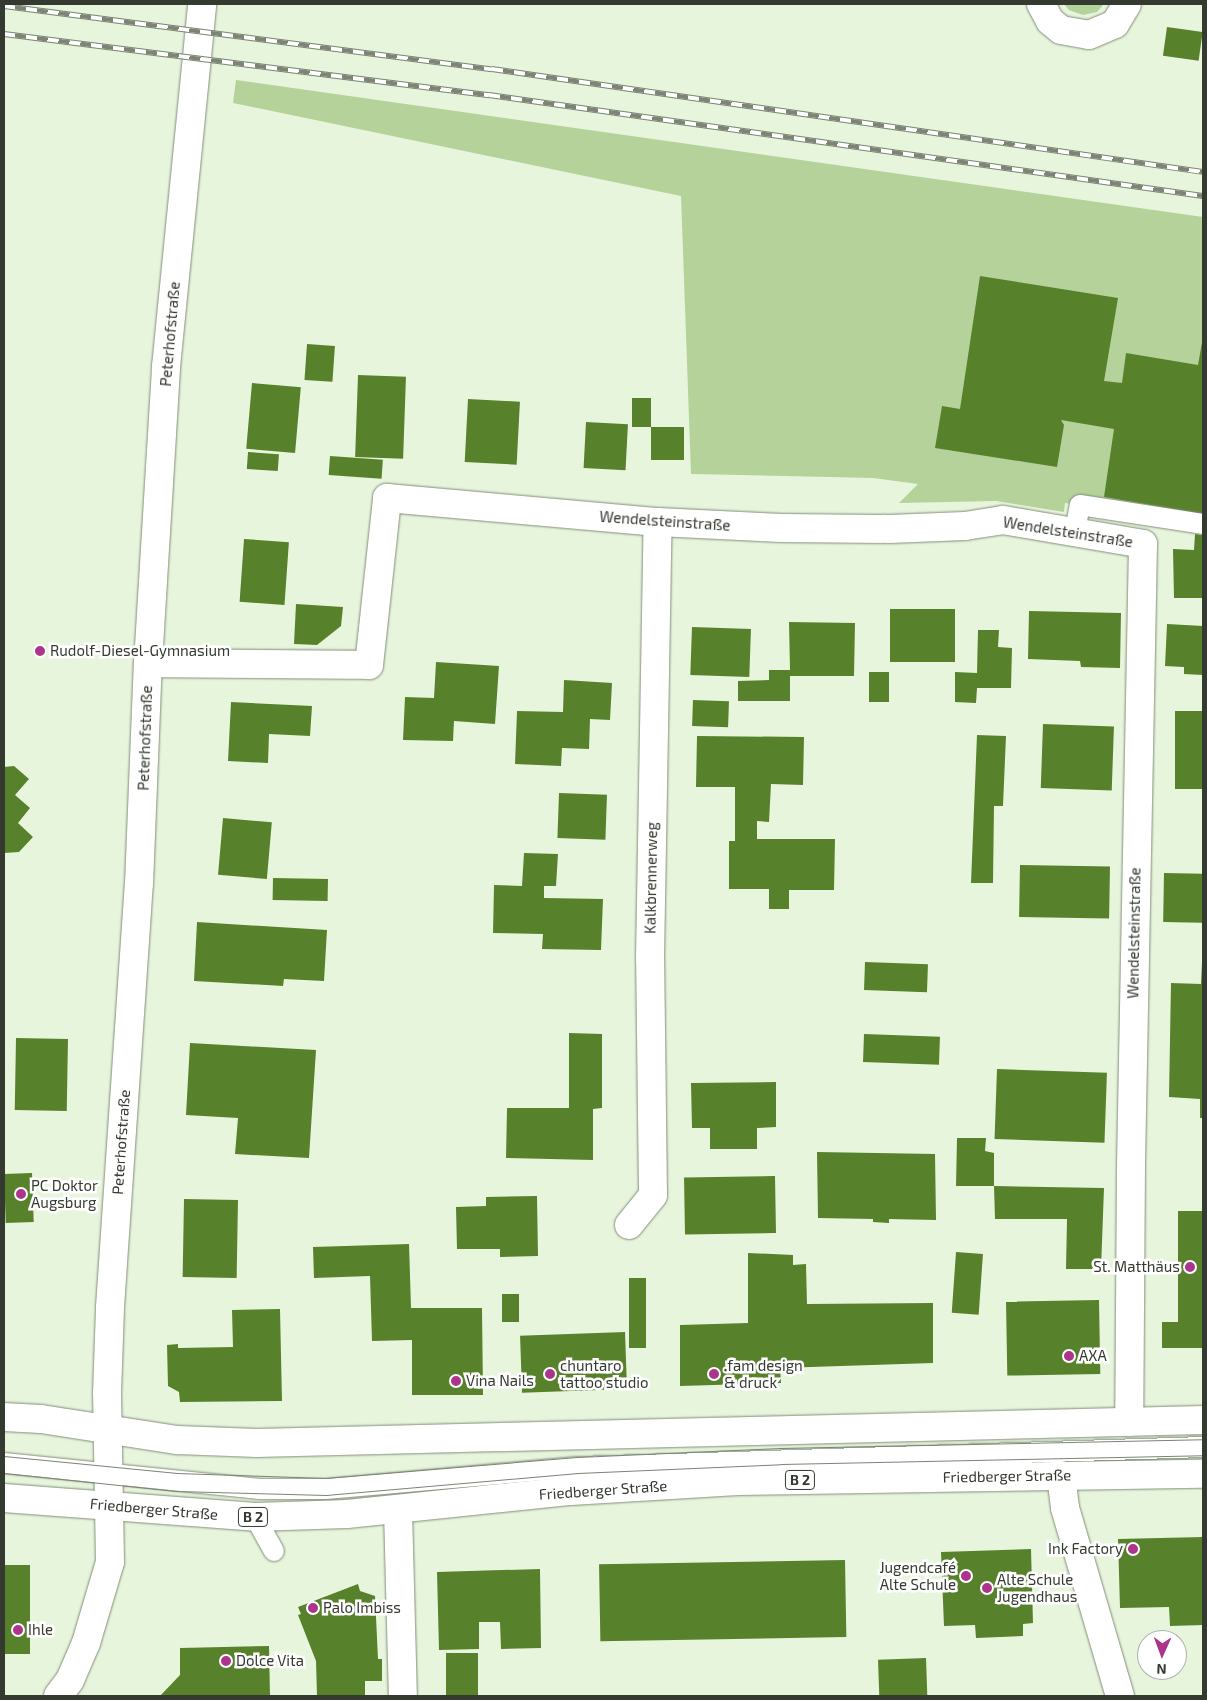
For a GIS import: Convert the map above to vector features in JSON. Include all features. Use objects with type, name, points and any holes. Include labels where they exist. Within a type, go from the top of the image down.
[{"type":"street","name":"Peterhofstraße","points":[[58,1696],[70,1680],[99,1607],[110,1562],[108,1429],[110,1307],[139,884],[148,663],[166,367],[202,4]]},
{"type":"street","points":[[1041,4],[1050,21],[1061,30],[1089,35],[1115,24],[1127,4]]},
{"type":"street","name":"Wendelsteinstraße","points":[[148,663],[369,665],[386,498],[658,522],[879,530],[965,526],[1003,520],[1143,544],[1131,1127],[1129,1422]]},
{"type":"street","name":"Kalkbrennerweg","points":[[629,1225],[653,1195],[650,959],[658,522]]},
{"type":"street","points":[[4,1417],[41,1419],[197,1442],[257,1443],[1203,1420]]},
{"type":"street","name":"Friedberger Straße","points":[[4,1498],[255,1517],[398,1510],[571,1491],[738,1481],[1203,1474]]},
{"type":"street","points":[[1061,1475],[1065,1508],[1120,1696]]},
{"type":"street","points":[[398,1510],[403,1696]]},
{"type":"lane","points":[[1075,532],[1080,506],[1203,524]]},
{"type":"lane","points":[[4,1463],[258,1489],[326,1489],[578,1467],[1203,1447]]},
{"type":"lane","points":[[255,1517],[274,1550]]},
{"type":"green space","points":[[1064,4],[1104,4],[1097,12],[1083,15],[1069,10]]},
{"type":"green space","points":[[236,80],[1203,217],[1203,521],[1065,503],[1064,512],[996,501],[899,503],[918,484],[873,478],[691,474],[681,196],[233,103]]},
{"type":"building","points":[[1167,27],[1203,32],[1199,61],[1163,56]]},
{"type":"building","points":[[980,276],[1118,298],[1104,381],[1122,383],[1126,353],[1198,365],[1203,337],[1203,514],[1104,497],[1114,429],[1061,420],[1064,425],[1057,467],[935,448],[942,406],[960,409]]},
{"type":"building","points":[[307,344],[335,346],[332,382],[304,380]]},
{"type":"building","points":[[358,375],[406,377],[403,459],[355,457]]},
{"type":"building","points":[[252,383],[301,387],[295,453],[246,449]]},
{"type":"building","points":[[632,398],[651,398],[651,427],[632,427]]},
{"type":"building","points":[[468,399],[520,402],[517,465],[465,462]]},
{"type":"building","points":[[586,422],[628,424],[626,470],[584,468]]},
{"type":"building","points":[[651,427],[684,427],[684,460],[651,460]]},
{"type":"building","points":[[248,452],[279,454],[278,471],[247,469]]},
{"type":"building","points":[[330,456],[383,460],[382,479],[329,475]]},
{"type":"building","points":[[1195,534],[1203,535],[1203,598],[1174,598],[1173,549],[1194,550]]},
{"type":"building","points":[[244,539],[289,542],[284,605],[240,602]]},
{"type":"building","points":[[296,604],[343,607],[341,626],[317,645],[294,644]]},
{"type":"building","points":[[890,609],[955,609],[955,662],[890,662]]},
{"type":"building","points":[[1029,611],[1121,613],[1120,668],[1081,667],[1080,661],[1028,659]]},
{"type":"building","points":[[789,622],[855,623],[854,676],[790,676],[790,701],[738,701],[738,681],[769,680],[769,670],[790,670]]},
{"type":"building","points":[[1167,624],[1203,626],[1203,675],[1184,674],[1184,667],[1165,666]]},
{"type":"building","points":[[692,627],[751,629],[749,677],[690,675]]},
{"type":"building","points":[[978,630],[999,630],[998,647],[1012,648],[1011,688],[977,688],[976,703],[955,702],[955,672],[977,673]]},
{"type":"building","points":[[436,662],[499,666],[495,724],[454,721],[453,741],[403,740],[405,697],[434,698]]},
{"type":"building","points":[[869,672],[889,672],[889,702],[869,702]]},
{"type":"building","points":[[564,680],[612,683],[610,720],[590,719],[589,749],[562,748],[561,766],[515,764],[517,711],[563,712]]},
{"type":"building","points":[[693,700],[729,701],[728,727],[692,726]]},
{"type":"building","points":[[231,702],[312,706],[310,736],[269,734],[268,763],[228,761]]},
{"type":"building","points":[[1175,711],[1203,711],[1203,789],[1175,789]]},
{"type":"building","points":[[1043,724],[1114,726],[1112,790],[1041,788]]},
{"type":"building","points":[[977,735],[1006,736],[1003,806],[994,806],[993,883],[971,883]]},
{"type":"building","points":[[697,736],[804,737],[803,785],[771,784],[769,822],[757,821],[757,839],[835,839],[834,890],[789,890],[789,909],[769,909],[769,889],[729,889],[729,841],[735,841],[735,787],[696,787]]},
{"type":"building","points":[[14,766],[29,779],[15,795],[30,808],[18,823],[33,837],[19,852],[4,853],[4,767]]},
{"type":"building","points":[[559,793],[607,795],[605,840],[557,838]]},
{"type":"building","points":[[223,818],[272,822],[267,879],[218,875]]},
{"type":"building","points":[[524,853],[558,854],[556,886],[544,886],[544,898],[603,899],[601,950],[542,949],[543,934],[493,933],[494,885],[522,886]]},
{"type":"building","points":[[1020,865],[1110,867],[1109,919],[1019,917]]},
{"type":"building","points":[[1164,873],[1203,874],[1202,923],[1163,922]]},
{"type":"building","points":[[273,878],[328,879],[328,901],[273,900]]},
{"type":"building","points":[[197,922],[327,930],[324,981],[284,979],[283,986],[194,981]]},
{"type":"building","points":[[865,962],[928,964],[927,992],[864,990]]},
{"type":"building","points":[[1202,962],[1203,1118],[1200,1118],[1200,1099],[1169,1097],[1171,983],[1201,984]]},
{"type":"building","points":[[569,1033],[602,1034],[602,1108],[593,1109],[593,1160],[506,1158],[507,1108],[569,1108]]},
{"type":"building","points":[[864,1034],[940,1037],[939,1065],[863,1062]]},
{"type":"building","points":[[16,1038],[68,1039],[67,1111],[15,1110]]},
{"type":"building","points":[[190,1043],[316,1050],[309,1158],[235,1154],[238,1118],[186,1115]]},
{"type":"building","points":[[997,1069],[1107,1073],[1104,1143],[995,1139]]},
{"type":"building","points":[[776,1082],[776,1127],[757,1128],[757,1149],[710,1149],[710,1128],[692,1128],[691,1083]]},
{"type":"building","points":[[957,1138],[986,1138],[985,1151],[994,1153],[994,1186],[956,1186]]},
{"type":"building","points":[[817,1152],[935,1154],[936,1220],[889,1219],[889,1223],[873,1222],[873,1219],[818,1218]]},
{"type":"building","points":[[32,1173],[34,1222],[6,1223],[4,1174]]},
{"type":"building","points":[[775,1176],[776,1233],[685,1235],[684,1178]]},
{"type":"building","points":[[994,1186],[1104,1188],[1101,1269],[1066,1269],[1067,1219],[995,1219]]},
{"type":"building","points":[[537,1196],[538,1256],[500,1257],[500,1249],[457,1249],[456,1207],[486,1206],[486,1197]]},
{"type":"building","points":[[184,1199],[238,1200],[237,1278],[183,1277]]},
{"type":"building","name":"St. Matthäus","points":[[1178,1211],[1203,1211],[1203,1348],[1162,1348],[1162,1322],[1178,1322]]},
{"type":"building","points":[[409,1244],[411,1308],[482,1308],[483,1395],[412,1395],[412,1340],[372,1341],[370,1276],[314,1278],[313,1247]]},
{"type":"building","points":[[956,1252],[983,1254],[979,1315],[952,1313]]},
{"type":"building","points":[[748,1253],[793,1255],[793,1265],[806,1264],[807,1304],[933,1303],[933,1363],[780,1368],[781,1383],[680,1386],[680,1325],[748,1323]]},
{"type":"building","points":[[629,1278],[646,1278],[646,1348],[629,1348]]},
{"type":"building","points":[[502,1294],[519,1294],[519,1322],[502,1322]]},
{"type":"building","points":[[1099,1300],[1100,1374],[1007,1376],[1006,1302]]},
{"type":"building","points":[[280,1309],[282,1401],[180,1402],[179,1392],[168,1386],[167,1345],[178,1344],[178,1348],[233,1347],[232,1310]]},
{"type":"building","points":[[625,1332],[627,1389],[522,1393],[520,1336]]},
{"type":"building","points":[[1203,1537],[1203,1625],[1170,1626],[1169,1607],[1120,1608],[1118,1539]]},
{"type":"building","name":"Alte Schule Jugendhaus","points":[[1031,1549],[1033,1623],[1023,1624],[1023,1636],[976,1638],[975,1625],[944,1626],[941,1552]]},
{"type":"building","points":[[845,1560],[846,1637],[600,1641],[599,1564]]},
{"type":"building","name":"Ihle","points":[[4,1565],[30,1565],[30,1654],[4,1654]]},
{"type":"building","points":[[540,1569],[541,1648],[501,1649],[500,1622],[479,1622],[479,1649],[439,1650],[437,1572]]},
{"type":"building","points":[[358,1584],[360,1591],[375,1596],[378,1659],[382,1659],[382,1681],[365,1681],[365,1696],[317,1696],[316,1661],[298,1615],[301,1614],[298,1607]]},
{"type":"building","points":[[269,1646],[270,1696],[160,1696],[180,1675],[180,1648]]},
{"type":"building","points":[[446,1653],[478,1653],[478,1696],[446,1696]]},
{"type":"building","points":[[926,1658],[927,1696],[879,1696],[878,1660]]},
{"type":"tram line","points":[[4,1456],[177,1473],[326,1478],[577,1457],[781,1448],[1203,1439]]},
{"type":"tram line","points":[[4,1473],[176,1491],[326,1495],[578,1473],[781,1464],[1203,1455]]},
{"type":"railway","points":[[4,6],[492,69],[1203,172]]},
{"type":"railway","points":[[4,34],[489,95],[1203,196]]},
{"type":"place","name":"Rudolf-Diesel-Gymnasium","points":[[40,651]]},
{"type":"place","name":"PC Doktor Augsburg","points":[[21,1194]]},
{"type":"place","name":"St. Matthäus","points":[[1190,1267]]},
{"type":"place","name":"AXA","points":[[1069,1356]]},
{"type":"place","name":"chuntaro tattoo studio","points":[[550,1374]]},
{"type":"place","name":".fam design & druck","points":[[714,1374]]},
{"type":"place","name":"Vina Nails","points":[[456,1381]]},
{"type":"place","name":"Ink Factory","points":[[1133,1549]]},
{"type":"place","name":"Jugendcafé Alte Schule","points":[[966,1576]]},
{"type":"place","name":"Alte Schule Jugendhaus","points":[[987,1588]]},
{"type":"place","name":"Palo Imbiss","points":[[313,1608]]},
{"type":"place","name":"Ihle","points":[[18,1630]]},
{"type":"place","name":"Dolce Vita","points":[[226,1661]]}]
